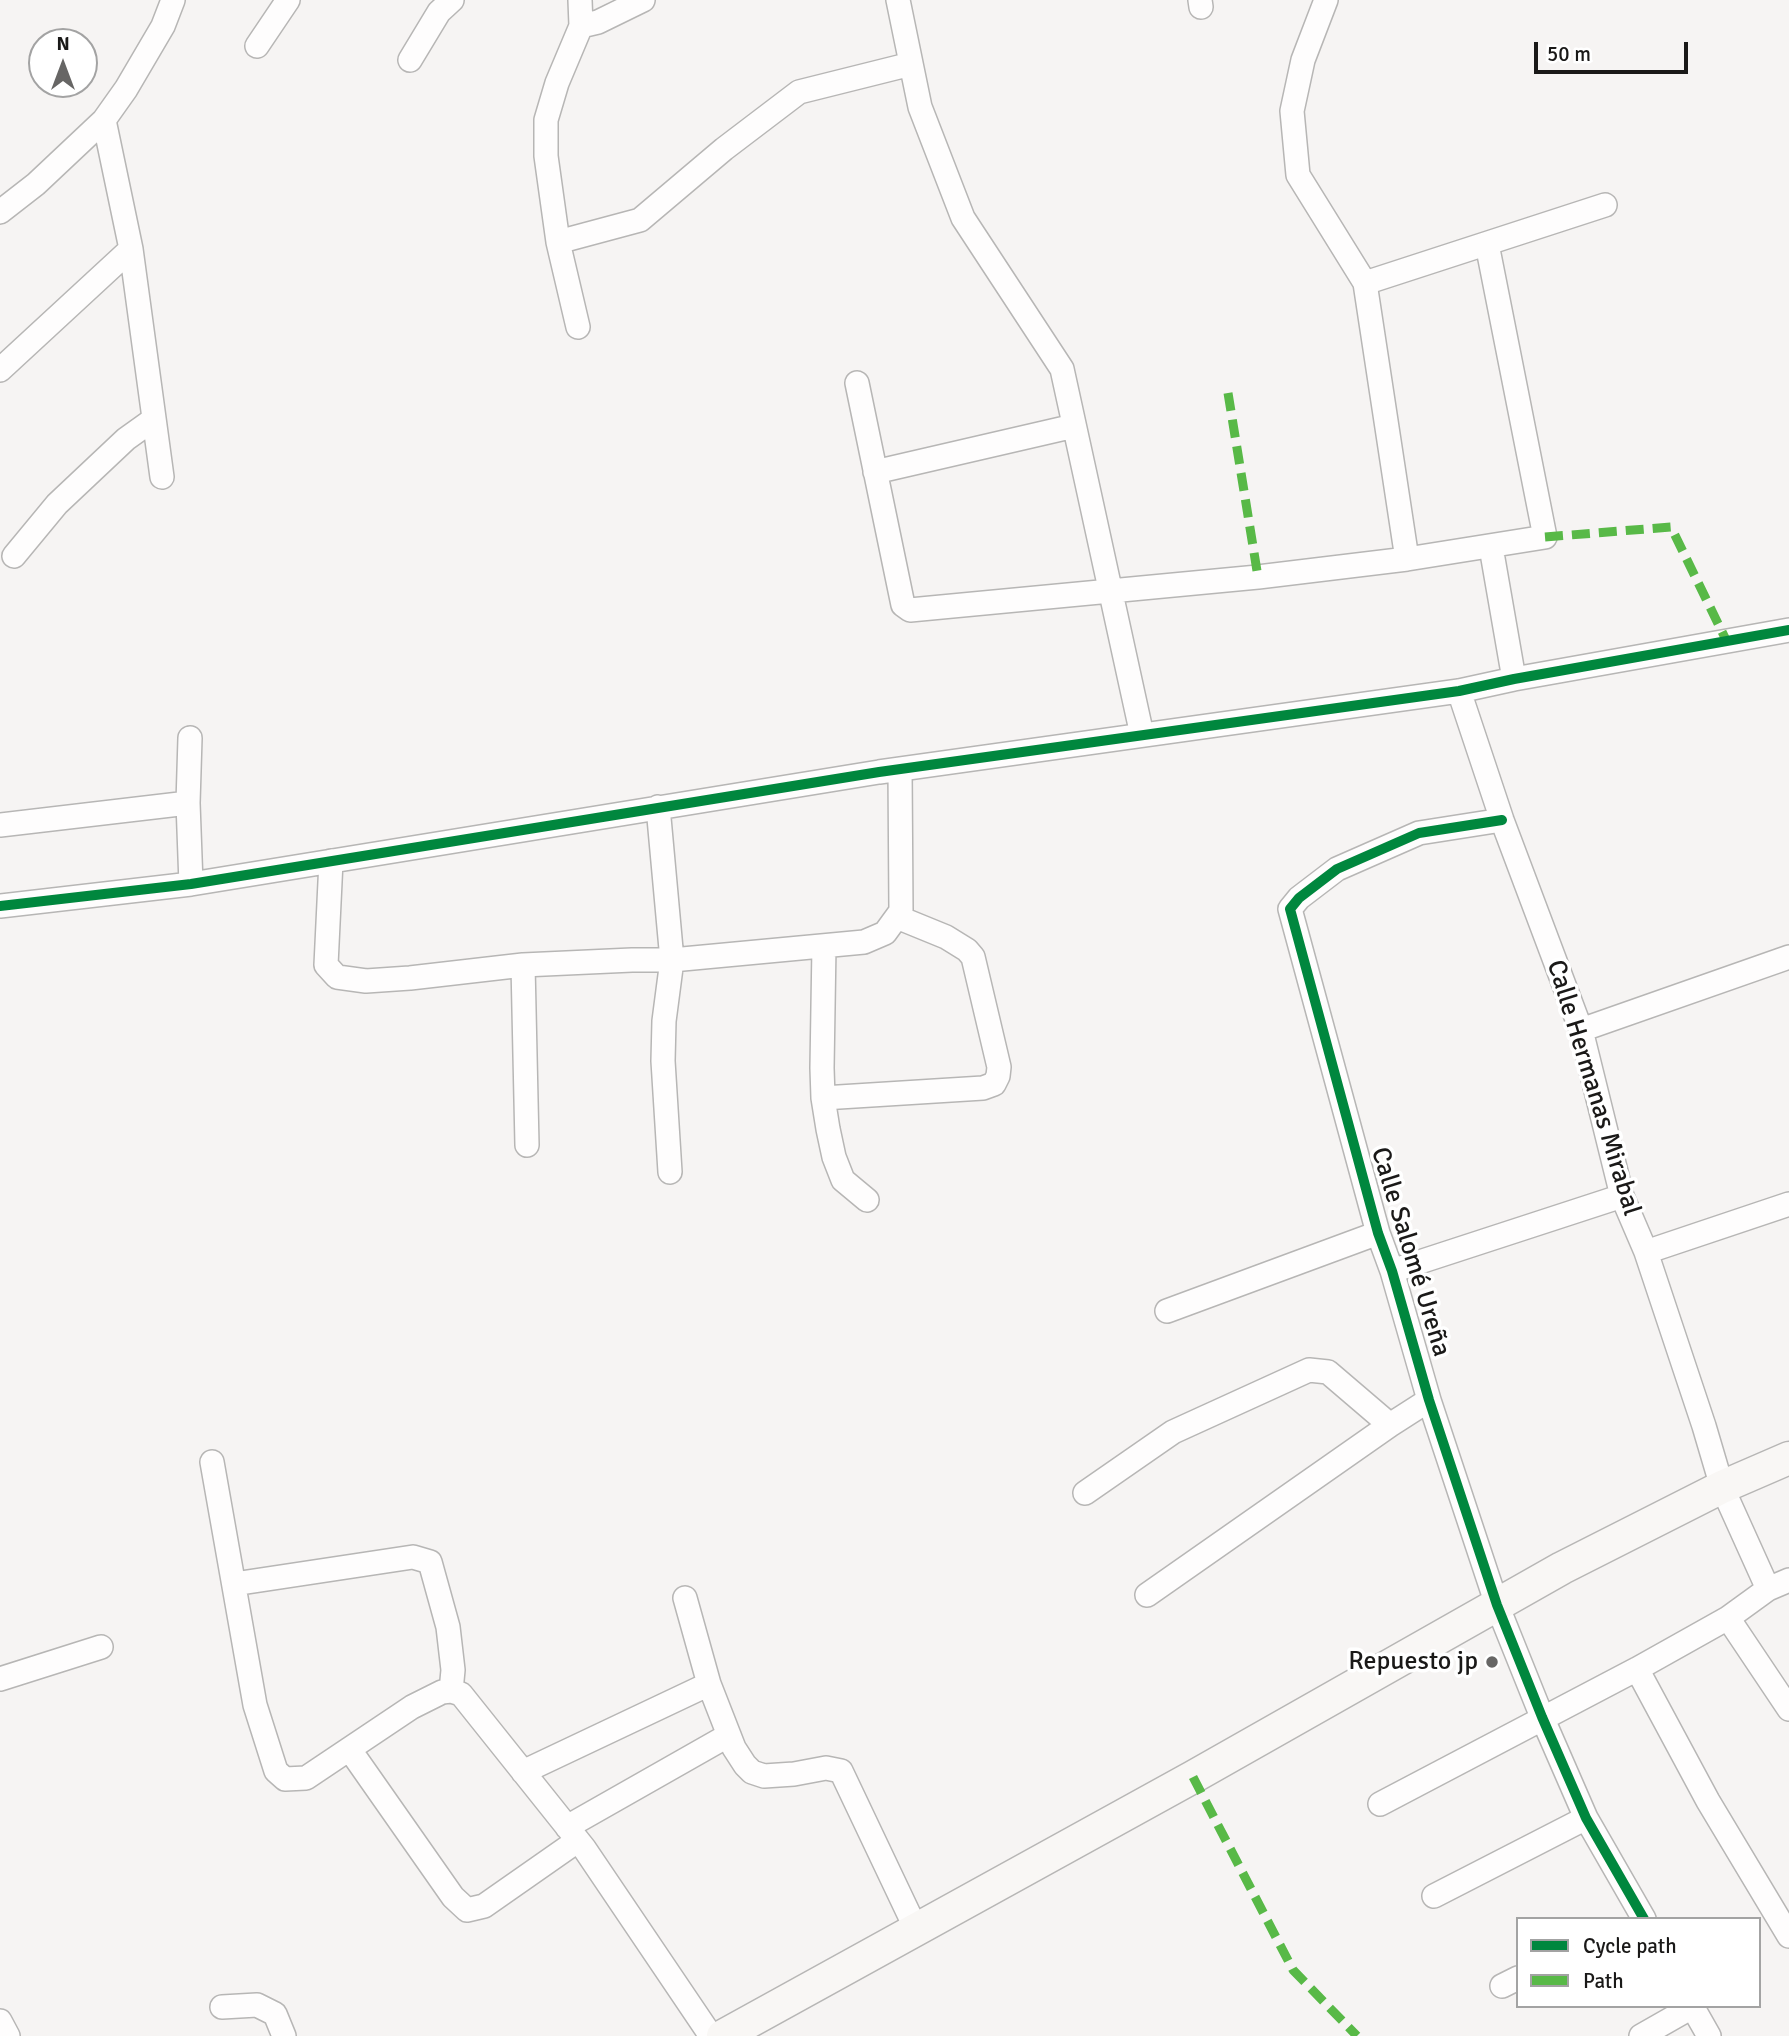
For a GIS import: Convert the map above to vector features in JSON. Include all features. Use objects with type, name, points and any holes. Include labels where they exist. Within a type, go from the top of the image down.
[{"type":"street","points":[[0,212],[36,184],[104,120],[126,89],[163,26],[173,0]]},
{"type":"street","points":[[257,46],[288,0]]},
{"type":"street","points":[[410,60],[439,12],[452,0]]},
{"type":"street","points":[[578,327],[558,242],[546,156],[546,120],[557,83],[581,26],[580,0]]},
{"type":"street","points":[[581,26],[598,22],[643,0]]},
{"type":"street","points":[[898,0],[920,107],[963,218],[1062,369],[1142,735]]},
{"type":"street","points":[[1326,0],[1303,60],[1292,111],[1298,175],[1365,283],[1407,559]]},
{"type":"street","points":[[558,242],[640,220],[724,149],[799,92],[911,64]]},
{"type":"street","points":[[104,120],[131,249],[162,477]]},
{"type":"street","points":[[1365,283],[1605,205]]},
{"type":"street","points":[[857,383],[903,606],[910,610],[1258,577],[1407,559],[1545,537],[1487,244]]},
{"type":"street","points":[[0,370],[131,249]]},
{"type":"street","points":[[14,556],[57,504],[126,439],[154,419]]},
{"type":"street","points":[[876,472],[1074,426]]},
{"type":"street","points":[[1491,547],[1514,679]]},
{"type":"street","points":[[0,906],[191,884],[901,769],[1459,691],[1789,630]]},
{"type":"street","name":"Calle Hermanas Mirabal","points":[[1459,691],[1502,820],[1580,1030],[1622,1196],[1646,1252],[1722,1487],[1768,1589]]},
{"type":"street","points":[[190,738],[188,803],[191,884]]},
{"type":"street","points":[[331,861],[326,965],[337,977],[366,981],[523,965],[672,961],[864,942],[885,933],[901,911],[903,902],[901,769]]},
{"type":"street","points":[[0,825],[188,803]]},
{"type":"street","points":[[658,807],[672,961],[664,1021],[663,1061],[670,1172]]},
{"type":"street","name":"Calle Salomé Ureña","points":[[1502,820],[1419,833],[1337,869],[1299,898],[1290,909],[1378,1233],[1392,1271],[1429,1400],[1497,1605],[1586,1818],[1641,1917]]},
{"type":"street","points":[[823,1098],[983,1088],[993,1084],[998,1076],[999,1067],[973,957],[946,937],[897,917]]},
{"type":"street","points":[[824,946],[823,1098],[834,1157],[843,1180],[867,1200]]},
{"type":"street","points":[[1580,1030],[1789,957]]},
{"type":"street","points":[[523,965],[527,1145]]},
{"type":"street","points":[[1392,1271],[1622,1196]]},
{"type":"street","points":[[1646,1252],[1789,1204]]},
{"type":"street","points":[[1167,1311],[1378,1233]]},
{"type":"street","points":[[1085,1493],[1173,1432],[1309,1370],[1328,1372],[1390,1425]]},
{"type":"street","points":[[1147,1595],[1429,1400]]},
{"type":"street","points":[[723,2036],[1562,1567],[1722,1487],[1789,1458]]},
{"type":"street","points":[[212,1462],[255,1705],[272,1766],[285,1779],[306,1778],[412,1707],[442,1692],[461,1694],[572,1834],[711,2036]]},
{"type":"street","points":[[234,1584],[413,1557],[430,1562],[448,1627],[453,1670],[451,1691]]},
{"type":"street","points":[[1380,1804],[1542,1717],[1637,1670],[1728,1618],[1768,1589],[1789,1580]]},
{"type":"street","points":[[685,1598],[709,1684],[729,1735],[745,1765],[752,1772],[764,1776],[825,1768],[841,1771],[916,1929]]},
{"type":"street","points":[[1728,1618],[1789,1709]]},
{"type":"street","points":[[0,1679],[101,1647]]},
{"type":"street","points":[[1637,1670],[1708,1801],[1789,1936]]},
{"type":"street","points":[[523,1772],[709,1684]]},
{"type":"street","points":[[351,1750],[453,1897],[467,1910],[484,1906],[572,1834],[729,1735]]},
{"type":"street","points":[[1434,1896],[1586,1818]]},
{"type":"street","points":[[222,2007],[257,2005],[275,2014],[284,2036]]},
{"type":"street","points":[[1641,2036],[1690,2008]]},
{"type":"street","points":[[1693,2008],[1709,2036]]},
{"type":"street","points":[[0,2021],[8,2036]]},
{"type":"marked path","points":[[1228,393],[1258,577]]},
{"type":"marked path","points":[[1545,537],[1671,527],[1727,642]]},
{"type":"marked path","points":[[1193,1777],[1293,1970],[1357,2036]]},
{"type":"cycle path","points":[[0,906],[191,884],[879,772],[1459,691],[1789,630]]},
{"type":"cycle path","points":[[1502,820],[1419,833],[1337,869],[1299,898],[1290,909],[1378,1233],[1392,1271],[1429,1400],[1497,1605],[1586,1818],[1643,1917]]},
{"type":"place","name":"Repuesto jp","points":[[1492,1662]]}]
